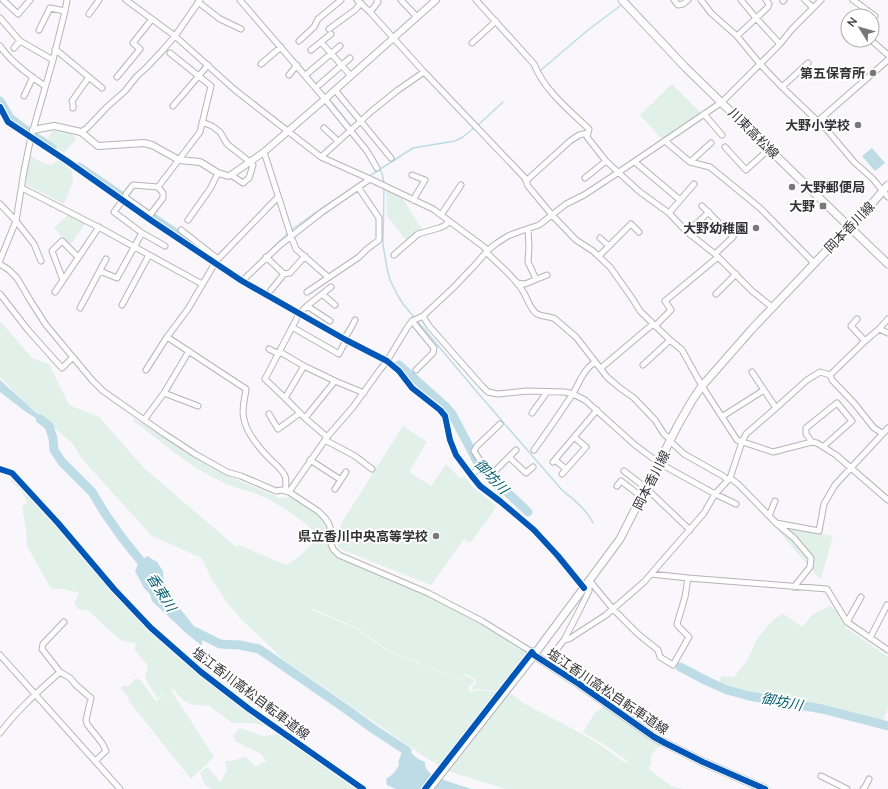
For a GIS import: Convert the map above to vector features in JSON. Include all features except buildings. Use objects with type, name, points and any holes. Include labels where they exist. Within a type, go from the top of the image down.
[{"type":"main road","name":"川東高松線","points":[[626,1],[686,67],[888,264]]},
{"type":"main road","name":"岡本香川線","points":[[429,789],[620,539],[685,412],[702,386],[752,328],[814,263],[849,227],[886,194],[888,185]]},
{"type":"main road","name":"塩江香川高松自転車道線","points":[[533,653],[654,737],[703,762],[765,789]]},
{"type":"street","points":[[3,0],[18,14],[30,0]]},
{"type":"street","points":[[0,260],[16,221],[31,137],[53,60],[67,0]]},
{"type":"street","points":[[89,14],[99,0]]},
{"type":"street","points":[[126,0],[175,36],[235,90],[321,157],[433,209],[487,251],[517,283],[524,292],[533,310],[537,314],[555,319],[576,337],[607,377],[634,398],[655,420],[664,434],[684,454],[738,484],[776,523],[794,538],[811,558],[810,567],[794,587]]},
{"type":"street","points":[[240,0],[350,129],[378,168]]},
{"type":"street","points":[[299,41],[314,27],[318,20],[340,0]]},
{"type":"street","points":[[370,12],[378,2],[377,0]]},
{"type":"street","points":[[401,0],[417,17]]},
{"type":"street","points":[[34,130],[54,126],[81,132],[98,146],[144,143],[152,145],[179,160],[200,162],[218,173],[228,176],[264,152],[436,0]]},
{"type":"street","points":[[476,0],[534,64],[537,72],[551,92],[589,129],[586,137],[588,141],[606,161],[640,192],[669,213],[687,232],[716,255],[752,291],[772,307]]},
{"type":"street","points":[[674,0],[678,5],[683,4],[688,0]]},
{"type":"street","points":[[701,0],[711,13],[737,36],[760,64],[827,130],[854,162],[872,178],[886,194]]},
{"type":"street","points":[[741,0],[780,44]]},
{"type":"street","points":[[737,36],[768,7],[770,4],[766,0]]},
{"type":"street","points":[[805,0],[813,8]]},
{"type":"street","points":[[288,491],[326,439],[364,393],[378,371],[387,361],[412,321],[423,316],[453,288],[476,265],[487,251],[496,243],[508,236],[539,226],[566,204],[584,195],[722,102],[780,44],[821,0]]},
{"type":"street","points":[[853,0],[864,8]]},
{"type":"street","points":[[81,132],[126,91],[136,76],[146,68],[175,36],[199,1],[220,18],[241,29]]},
{"type":"street","points":[[311,50],[355,10],[359,2],[525,178],[528,186],[552,215],[576,240],[586,245],[610,267],[640,312],[682,350],[702,386],[737,440],[773,452],[812,442],[817,443],[824,446],[836,455],[888,500]]},
{"type":"street","points":[[39,30],[50,8],[65,11]]},
{"type":"street","points":[[0,18],[20,41],[53,60]]},
{"type":"street","points":[[117,77],[140,49],[133,43],[152,19]]},
{"type":"street","points":[[472,43],[496,22]]},
{"type":"street","points":[[14,48],[20,41]]},
{"type":"street","points":[[321,42],[351,76]]},
{"type":"street","points":[[0,46],[2,53],[45,86]]},
{"type":"street","points":[[308,73],[340,46]]},
{"type":"street","points":[[261,64],[281,47]]},
{"type":"street","points":[[880,48],[888,55]]},
{"type":"street","points":[[55,49],[102,88]]},
{"type":"street","points":[[158,187],[200,132],[211,86],[170,53]]},
{"type":"street","points":[[319,85],[350,58]]},
{"type":"street","points":[[818,121],[888,60]]},
{"type":"street","points":[[782,87],[808,63]]},
{"type":"street","points":[[173,106],[208,65]]},
{"type":"street","points":[[288,75],[297,65]]},
{"type":"street","points":[[321,157],[360,120],[424,72]]},
{"type":"street","points":[[24,96],[33,77]]},
{"type":"street","points":[[73,108],[72,101],[89,77]]},
{"type":"street","points":[[335,90],[391,158]]},
{"type":"street","points":[[0,107],[8,122],[67,161],[152,221],[217,261]]},
{"type":"street","points":[[704,114],[722,135]]},
{"type":"street","points":[[202,122],[212,126],[220,132],[227,144],[253,165],[249,178],[243,183],[231,175]]},
{"type":"street","points":[[324,128],[338,141]]},
{"type":"street","points":[[526,181],[570,141],[579,135],[588,133]]},
{"type":"street","points":[[665,141],[690,162],[710,167],[760,208],[814,263]]},
{"type":"street","points":[[690,162],[711,143]]},
{"type":"street","points":[[725,147],[746,170],[769,149]]},
{"type":"street","points":[[264,152],[296,249],[328,277]]},
{"type":"street","points":[[585,178],[606,161]]},
{"type":"street","points":[[634,162],[680,200]]},
{"type":"street","points":[[188,220],[210,189],[218,173]]},
{"type":"street","points":[[412,175],[425,180],[413,200]]},
{"type":"street","points":[[242,281],[266,257],[291,236],[322,212],[370,179]]},
{"type":"street","points":[[669,213],[694,184]]},
{"type":"street","points":[[133,185],[158,187],[163,193],[164,198],[150,215],[125,197],[133,185]]},
{"type":"street","points":[[441,216],[461,185]]},
{"type":"street","points":[[307,292],[359,257],[379,240],[379,218],[358,187]]},
{"type":"street","points":[[22,188],[98,227],[202,284]]},
{"type":"street","points":[[146,370],[173,328],[183,318],[217,261],[278,197]]},
{"type":"street","points":[[123,200],[114,212],[142,233],[165,246]]},
{"type":"street","points":[[0,204],[34,244],[41,261]]},
{"type":"street","points":[[601,368],[672,310],[665,301],[716,255],[733,237],[702,206]]},
{"type":"street","points":[[687,232],[709,212]]},
{"type":"street","points":[[394,255],[418,234],[439,228],[450,222]]},
{"type":"street","points":[[599,256],[631,224],[639,232]]},
{"type":"street","points":[[55,292],[98,227]]},
{"type":"street","points":[[528,229],[528,262],[536,279]]},
{"type":"street","points":[[181,230],[242,281],[345,340],[387,361],[399,371],[412,388],[440,410],[445,416],[450,440],[456,455],[470,475],[480,486],[534,530],[558,556],[584,588]]},
{"type":"street","points":[[100,271],[117,278],[142,233]]},
{"type":"street","points":[[600,238],[609,246]]},
{"type":"street","points":[[63,280],[52,251],[62,241],[78,258]]},
{"type":"street","points":[[122,305],[149,255]]},
{"type":"street","points":[[271,290],[284,274],[290,273],[305,256]]},
{"type":"street","points":[[266,257],[284,274]]},
{"type":"street","points":[[80,308],[106,259]]},
{"type":"street","points":[[0,264],[17,278],[46,325],[103,391],[195,454],[228,472],[276,491],[288,491]]},
{"type":"street","points":[[716,294],[736,274]]},
{"type":"street","points":[[517,283],[525,284],[547,275]]},
{"type":"street","points":[[330,287],[299,314],[266,379],[326,439],[355,456],[372,469]]},
{"type":"street","points":[[0,294],[28,330],[62,368],[74,358]]},
{"type":"street","points":[[322,294],[335,305]]},
{"type":"street","points":[[307,306],[330,321]]},
{"type":"street","points":[[423,316],[435,332],[488,392],[498,394],[565,392],[573,394],[585,400],[635,445],[659,463],[736,504]]},
{"type":"street","points":[[857,319],[851,326],[865,341]]},
{"type":"street","points":[[830,375],[888,319]]},
{"type":"street","points":[[292,328],[339,354],[355,320]]},
{"type":"street","points":[[412,321],[434,348],[434,353],[416,370]]},
{"type":"street","points":[[879,329],[888,333]]},
{"type":"street","points":[[168,337],[246,389],[243,409],[244,420],[250,434],[259,448],[284,474],[286,480],[285,486],[288,491],[318,511],[325,518],[331,531],[330,541],[333,549],[338,555],[428,593],[482,621],[533,653]]},
{"type":"street","points":[[643,365],[670,340]]},
{"type":"street","points":[[269,349],[335,382],[364,393]]},
{"type":"street","points":[[144,420],[164,393],[189,351]]},
{"type":"street","points":[[534,450],[573,394],[583,374],[589,366],[595,362]]},
{"type":"street","points":[[285,398],[304,366]]},
{"type":"street","points":[[752,372],[776,408]]},
{"type":"street","points":[[564,640],[569,639],[606,615],[644,582],[690,530],[704,513],[715,494],[729,479],[746,434],[806,380],[820,372],[830,375],[832,380],[854,403],[874,428],[882,433]]},
{"type":"street","points":[[305,418],[335,382]]},
{"type":"street","points":[[722,416],[764,390]]},
{"type":"street","points":[[532,413],[547,392]]},
{"type":"street","points":[[164,393],[198,406]]},
{"type":"street","points":[[812,442],[806,434],[806,428],[837,403],[852,421],[824,446]]},
{"type":"street","points":[[574,437],[586,447],[564,471],[554,461],[574,437],[597,410]]},
{"type":"street","points":[[268,414],[278,429],[300,413]]},
{"type":"street","points":[[496,482],[490,476],[474,451],[477,446],[500,424]]},
{"type":"street","points":[[776,523],[819,531],[824,504],[835,486],[888,428]]},
{"type":"street","points":[[490,476],[516,450]]},
{"type":"street","points":[[509,457],[526,473],[533,467]]},
{"type":"street","points":[[310,460],[341,480]]},
{"type":"street","points":[[470,475],[484,465]]},
{"type":"street","points":[[624,471],[646,488],[690,530]]},
{"type":"street","points":[[335,489],[346,472]]},
{"type":"street","points":[[618,486],[621,481],[642,497]]},
{"type":"street","points":[[769,516],[775,501]]},
{"type":"street","points":[[651,574],[827,589],[847,622],[888,650]]},
{"type":"street","points":[[589,580],[613,609],[638,634],[658,650],[660,657],[673,665],[689,637],[677,624],[685,597],[688,578]]},
{"type":"street","points":[[546,663],[564,640],[589,591],[589,580]]},
{"type":"street","points":[[847,622],[861,597]]},
{"type":"street","points":[[870,638],[886,613],[887,605]]},
{"type":"street","points":[[64,622],[43,644],[42,649],[60,672],[70,678],[91,698],[86,720],[87,724],[102,743],[106,751],[95,761]]},
{"type":"street","points":[[0,655],[120,789]]},
{"type":"street","points":[[0,733],[35,694],[60,672]]},
{"type":"street","points":[[821,776],[847,789]]},
{"type":"street","points":[[862,789],[865,787],[869,779]]},
{"type":"shaded area","points":[[672,84],[702,114],[663,140],[640,115]]},
{"type":"shaded area","points":[[52,131],[70,132],[76,139],[64,153],[52,145],[48,138]]},
{"type":"shaded area","points":[[31,156],[45,164],[51,165],[58,160],[72,170],[73,182],[64,204],[26,185],[27,170]]},
{"type":"shaded area","points":[[386,190],[401,196],[422,229],[407,241],[387,216]]},
{"type":"shaded area","points":[[69,214],[85,224],[70,245],[54,228]]},
{"type":"shaded area","points":[[0,321],[32,358],[49,364],[69,405],[99,417],[143,467],[236,547],[239,545],[287,565],[303,553],[320,536],[298,518],[274,502],[257,494],[225,483],[203,472],[132,420],[135,419],[164,436],[211,468],[280,498],[290,497],[307,506],[333,527],[330,547],[334,554],[428,595],[527,653],[497,691],[480,689],[472,690],[472,687],[476,683],[475,679],[464,674],[474,680],[468,687],[470,692],[480,690],[512,694],[523,703],[584,735],[624,762],[630,763],[605,745],[583,732],[594,714],[604,706],[661,744],[651,755],[651,764],[648,768],[671,786],[683,789],[506,789],[448,771],[425,757],[283,659],[242,620],[228,604],[211,578],[202,558],[152,536],[82,459],[73,444],[25,403],[0,377]],"holes":[[[311,608],[355,627],[390,651],[458,679],[462,676],[459,680],[388,651],[355,628],[312,610]]]},
{"type":"shaded area","points":[[403,426],[427,442],[409,472],[431,486],[446,464],[461,479],[464,476],[473,487],[496,506],[470,543],[464,539],[431,585],[338,547],[338,532],[344,519]]},
{"type":"shaded area","points":[[18,473],[37,495],[46,501],[49,510],[59,521],[60,529],[87,554],[148,621],[155,632],[166,635],[170,642],[196,661],[233,692],[269,727],[252,723],[232,723],[209,705],[193,705],[180,698],[173,689],[171,690],[214,757],[191,779],[120,688],[125,685],[128,687],[136,678],[141,681],[156,701],[166,693],[157,698],[145,678],[148,666],[134,649],[136,643],[122,641],[89,611],[78,609],[74,603],[79,593],[63,589],[51,589],[27,546],[22,507],[27,502],[22,492],[11,481],[13,476]]},
{"type":"shaded area","points":[[777,527],[833,536],[820,579],[778,530]]},
{"type":"shaded area","points":[[830,606],[836,610],[846,628],[888,657],[888,708],[882,723],[820,707],[749,694],[727,687],[720,682],[721,676],[734,677],[747,661],[756,641],[768,625],[782,613],[802,627],[813,614]]},
{"type":"shaded area","points":[[240,728],[263,736],[280,734],[357,789],[213,789],[205,785],[200,773],[207,767],[221,782],[225,773],[227,772],[225,761],[246,757],[256,767],[266,761],[261,754],[235,741],[233,735]]},
{"type":"water","points":[[872,148],[885,163],[875,171],[862,156]]},
{"type":"water","points":[[0,380],[49,426],[26,412],[0,392]]},
{"type":"water","points":[[147,556],[157,562],[163,571],[164,585],[174,601],[192,624],[206,637],[202,640],[202,646],[152,601],[150,594],[144,588],[135,571],[138,564]]},
{"type":"water","points":[[407,751],[425,762],[426,769],[431,774],[472,789],[396,789],[387,785],[386,779],[394,773]]},
{"type":"waterway","points":[[541,70],[588,30],[620,6]]},
{"type":"waterway","points":[[263,24],[274,36]]},
{"type":"waterway","points":[[284,48],[296,61]]},
{"type":"waterway","points":[[299,64],[325,95]]},
{"type":"waterway","points":[[329,99],[350,125]]},
{"type":"waterway","name":"御坊川","points":[[0,101],[10,118],[27,131]]},
{"type":"waterway","points":[[478,125],[503,102]]},
{"type":"waterway","points":[[368,177],[413,148],[455,141],[463,137],[475,127]]},
{"type":"waterway","name":"御坊川","points":[[34,136],[52,148]]},
{"type":"waterway","name":"御坊川","points":[[79,167],[187,241]]},
{"type":"waterway","points":[[379,167],[384,183]]},
{"type":"waterway","points":[[291,230],[357,185]]},
{"type":"waterway","points":[[384,187],[383,245],[390,280],[398,296],[403,304],[477,392],[562,490],[583,509],[593,523]]},
{"type":"waterway","points":[[244,276],[288,233]]},
{"type":"waterway","name":"御坊川","points":[[399,365],[452,414],[479,465],[496,484],[528,512]]},
{"type":"waterway","name":"香東川","points":[[40,419],[49,426],[53,438],[54,450],[62,462],[92,492],[123,539],[148,570]]},
{"type":"waterway","name":"香東川","points":[[196,632],[220,644],[240,645],[259,649],[407,751],[403,762]]},
{"type":"waterway","name":"御坊川","points":[[680,667],[727,690],[749,696],[822,709],[888,726]]},
{"type":"cycle path","points":[[0,107],[8,122],[242,281],[346,340],[387,361],[399,371],[412,388],[440,410],[445,416],[450,440],[456,455],[480,486],[534,530],[558,556],[584,588]]},
{"type":"cycle path","points":[[0,469],[12,473],[58,523],[114,589],[151,628],[201,672],[249,709],[363,789]]},
{"type":"cycle path","points":[[425,789],[532,652],[534,655],[579,684],[654,737],[703,762],[765,789]]},
{"type":"place","name":"第五保育所","points":[[873,73]]},
{"type":"place","name":"大野小学校","points":[[858,125]]},
{"type":"place","name":"大野郵便局","points":[[792,187]]},
{"type":"place","name":"大野","points":[[823,206]]},
{"type":"place","name":"大野幼稚園","points":[[756,228]]},
{"type":"place","name":"県立香川中央高等学校","points":[[436,536]]}]
